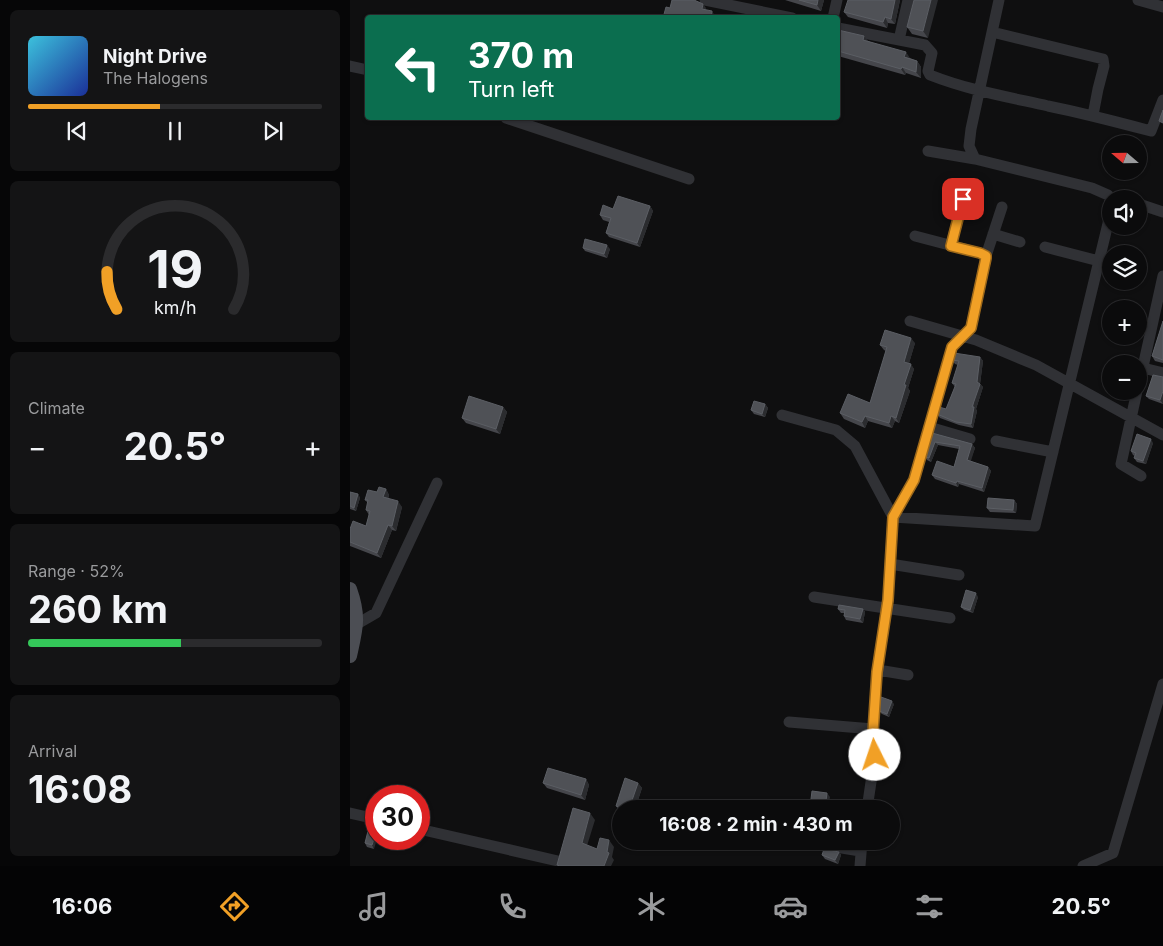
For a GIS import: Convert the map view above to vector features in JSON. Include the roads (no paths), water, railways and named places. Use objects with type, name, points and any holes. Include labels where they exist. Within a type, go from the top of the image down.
[{"type":"main road","points":[[350,589],[354,600],[357,624],[350,656]]},
{"type":"street","points":[[705,0],[780,15]]},
{"type":"street","points":[[769,12],[772,0]]},
{"type":"street","points":[[834,15],[838,0]]},
{"type":"street","points":[[898,40],[908,0]]},
{"type":"street","points":[[975,158],[969,146],[999,0]]},
{"type":"street","points":[[1138,0],[1163,6]]},
{"type":"street","points":[[840,28],[926,45],[932,52],[928,71],[930,75],[979,91],[1093,115],[1163,136]]},
{"type":"street","points":[[992,32],[1103,59],[1104,66],[1093,115]]},
{"type":"street","points":[[350,66],[365,69]]},
{"type":"street","points":[[1151,132],[1163,100]]},
{"type":"street","points":[[512,120],[689,179]]},
{"type":"street","points":[[928,151],[975,158],[1092,188],[1102,194]]},
{"type":"street","points":[[951,246],[963,199]]},
{"type":"street","points":[[868,800],[875,755],[873,729],[878,670],[887,608],[893,517],[914,480],[952,347],[971,328],[986,256],[1002,207]]},
{"type":"street","points":[[1147,207],[1163,212]]},
{"type":"street","points":[[993,234],[1020,242]]},
{"type":"street","points":[[893,517],[1035,526],[1105,235]]},
{"type":"street","points":[[915,236],[986,256]]},
{"type":"street","points":[[1045,247],[1099,261]]},
{"type":"street","points":[[1146,355],[1163,276]]},
{"type":"street","points":[[910,321],[976,340],[1036,365],[1163,435]]},
{"type":"street","points":[[1147,369],[1163,373]]},
{"type":"street","points":[[1135,400],[1121,464],[1141,476]]},
{"type":"street","points":[[782,415],[836,430],[855,446],[893,517]]},
{"type":"street","points":[[929,427],[970,439]]},
{"type":"street","points":[[996,441],[1053,452]]},
{"type":"street","points":[[357,624],[376,612],[437,484]]},
{"type":"street","points":[[890,564],[959,575]]},
{"type":"street","points":[[814,597],[950,618]]},
{"type":"street","points":[[878,670],[908,675]]},
{"type":"street","points":[[1083,866],[1113,854],[1163,684]]},
{"type":"street","points":[[789,722],[873,729]]},
{"type":"street","points":[[350,813],[365,816]]},
{"type":"street","points":[[430,832],[558,861]]},
{"type":"street","points":[[860,866],[861,850]]}]
